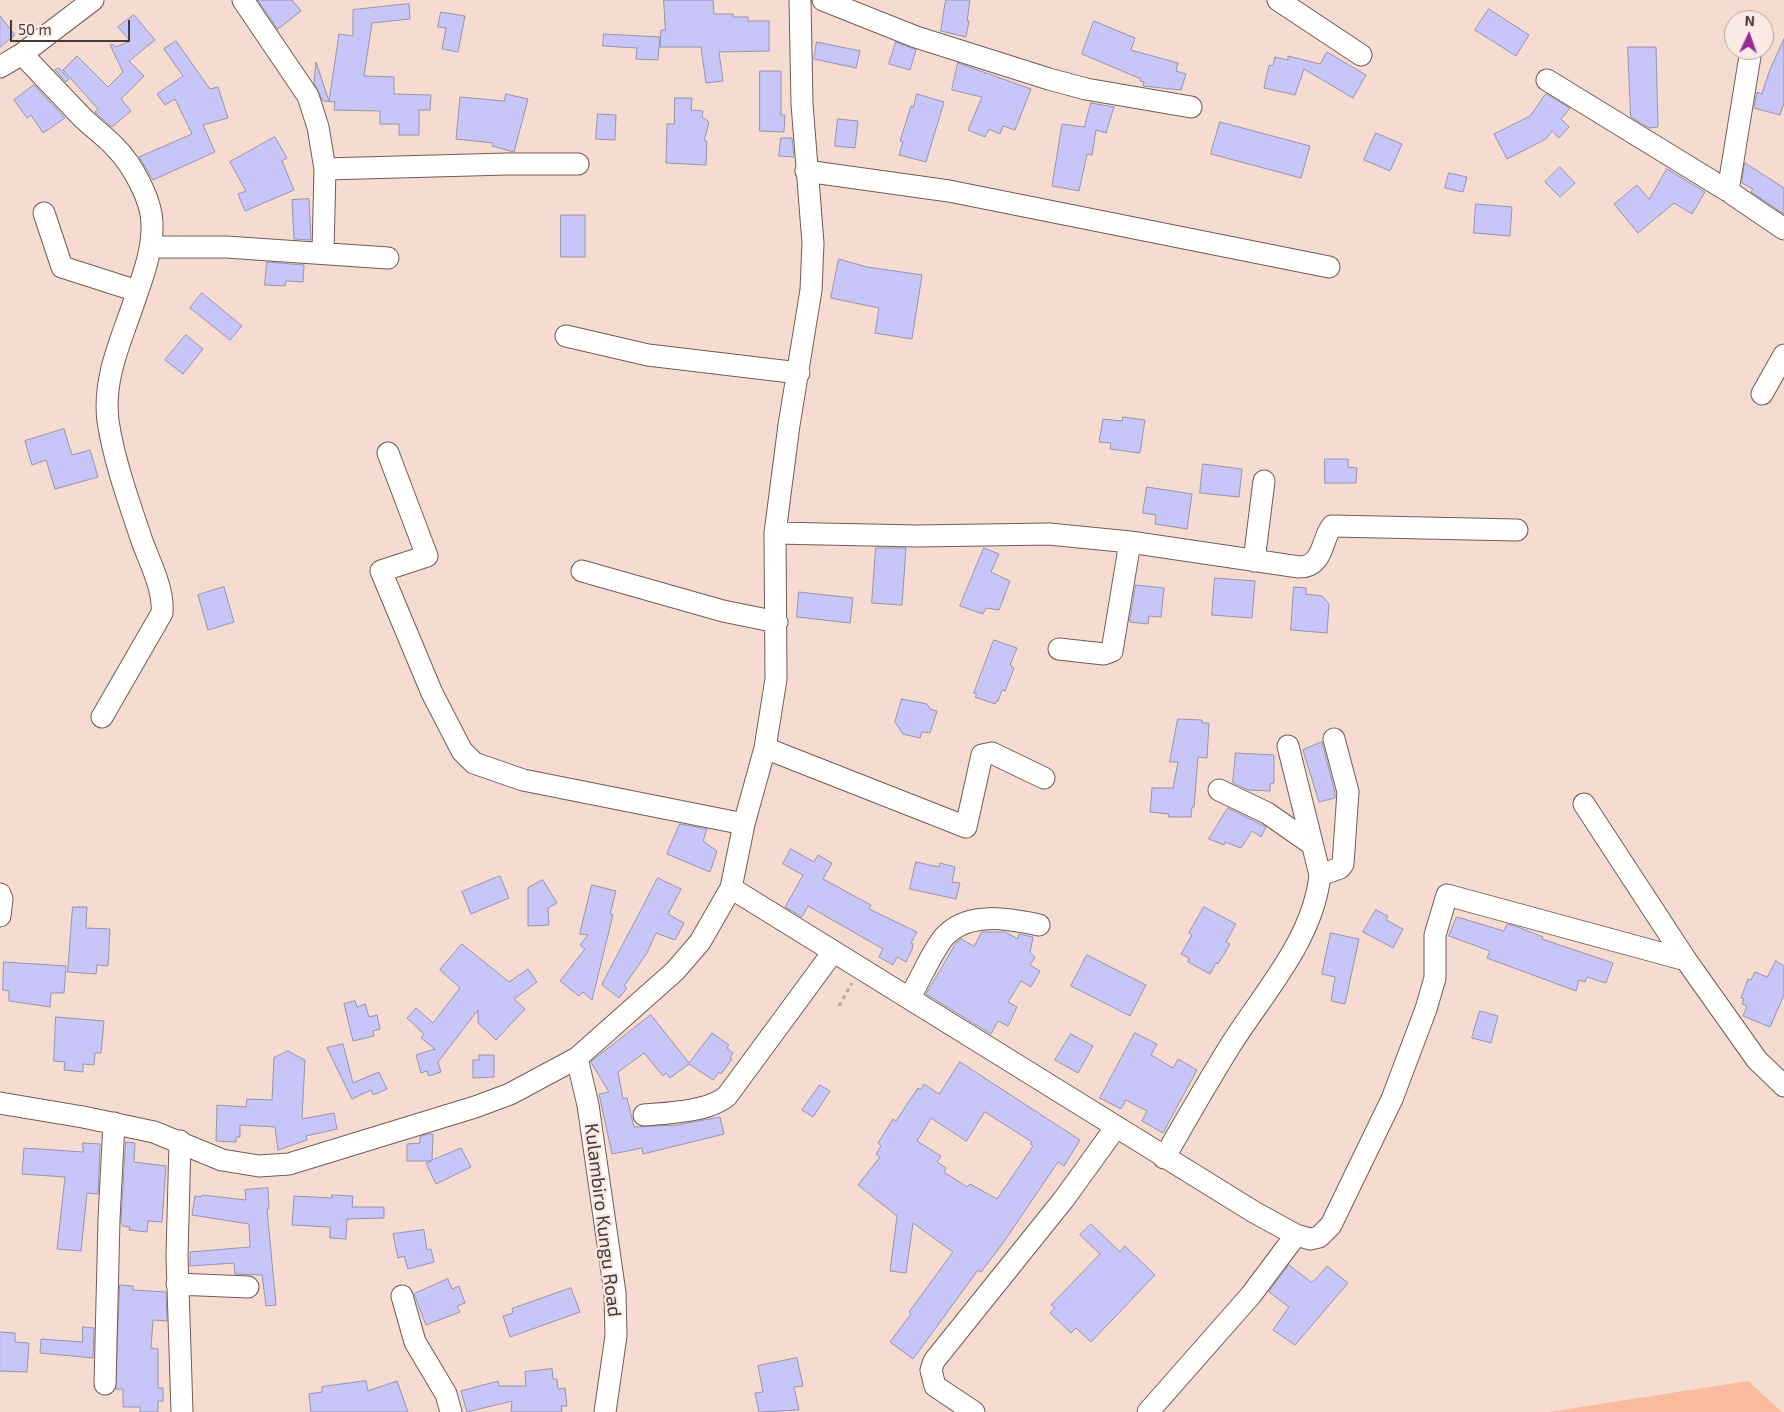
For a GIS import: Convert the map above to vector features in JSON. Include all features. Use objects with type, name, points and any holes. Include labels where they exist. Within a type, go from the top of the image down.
[{"type":"street","points":[[0,67],[22,54],[93,0]]},
{"type":"street","points":[[243,0],[308,96],[318,127],[325,169],[323,252]]},
{"type":"street","points":[[0,1103],[114,1123],[180,1141],[222,1160],[259,1166],[289,1164],[475,1107],[510,1094],[577,1058],[675,971],[700,942],[731,888],[744,824],[765,748],[776,679],[775,533],[789,425],[799,373],[811,290],[813,243],[802,104],[800,0]]},
{"type":"street","points":[[823,0],[916,37],[1049,79],[1086,89],[1191,107]]},
{"type":"street","points":[[1278,0],[1362,55]]},
{"type":"street","points":[[22,54],[81,116],[116,147],[133,170],[145,195],[152,222],[151,247],[120,336],[109,380],[107,413],[110,436],[131,508],[161,594],[162,613],[102,717]]},
{"type":"street","points":[[1728,191],[1749,60]]},
{"type":"street","points":[[1547,80],[1728,191],[1784,229]]},
{"type":"street","points":[[325,169],[578,164]]},
{"type":"street","points":[[806,171],[949,191],[1329,267]]},
{"type":"street","points":[[44,213],[62,267],[137,291]]},
{"type":"street","points":[[151,247],[226,247],[288,253],[323,252],[388,258]]},
{"type":"street","points":[[566,336],[648,356],[799,373]]},
{"type":"street","points":[[1762,394],[1784,354]]},
{"type":"street","points":[[388,453],[427,556],[381,571],[432,693],[462,751],[474,763],[523,780],[744,824]]},
{"type":"street","points":[[1254,561],[1264,481]]},
{"type":"street","points":[[775,533],[917,536],[1049,534],[1130,542],[1307,567],[1320,555],[1328,531],[1332,526],[1516,530]]},
{"type":"street","points":[[1059,649],[1104,654],[1112,651],[1130,542]]},
{"type":"street","points":[[582,570],[723,610],[777,622]]},
{"type":"street","points":[[1320,875],[1340,868],[1342,864],[1348,792],[1334,740]]},
{"type":"street","points":[[1164,1158],[1230,1045],[1293,951],[1311,916],[1318,894],[1320,875],[1310,843],[1288,746]]},
{"type":"street","points":[[765,748],[966,828],[982,755],[992,752],[1044,778]]},
{"type":"street","points":[[1219,790],[1266,813],[1310,843]]},
{"type":"street","points":[[1584,804],[1686,960],[1756,1060],[1784,1086]]},
{"type":"street","points":[[731,888],[833,952],[907,989],[1164,1158],[1296,1235],[1310,1238],[1319,1237],[1331,1225],[1392,1098],[1433,990],[1435,968],[1434,936],[1446,895],[1686,960]]},
{"type":"street","points":[[0,894],[2,899],[0,916]]},
{"type":"street","points":[[907,989],[945,935],[956,926],[980,918],[1039,925]]},
{"type":"street","points":[[644,1116],[687,1111],[720,1102],[727,1096],[833,952]]},
{"type":"street","name":"Kulambiro Kungu Road","points":[[577,1058],[588,1105],[615,1293],[616,1336],[605,1412]]},
{"type":"street","points":[[106,1384],[108,1219],[114,1123]]},
{"type":"street","points":[[974,1412],[935,1386],[931,1370],[934,1361],[1064,1199],[1116,1127]]},
{"type":"street","points":[[180,1141],[177,1284],[182,1412]]},
{"type":"street","points":[[1148,1412],[1251,1295],[1296,1235]]},
{"type":"street","points":[[177,1284],[248,1287]]},
{"type":"street","points":[[402,1296],[415,1342],[446,1394],[451,1412]]},
{"type":"path","points":[[839,1006],[862,968]]},
{"type":"shaded area","points":[[1748,1381],[1782,1412],[1549,1412]]},
{"type":"building","points":[[258,0],[292,0],[301,11],[278,29]]},
{"type":"building","points":[[664,0],[713,0],[714,14],[733,14],[733,17],[748,17],[748,21],[769,21],[769,51],[719,52],[723,81],[706,83],[701,47],[660,47],[661,30],[665,30]]},
{"type":"building","points":[[946,0],[970,0],[966,37],[941,31]]},
{"type":"building","points":[[409,4],[410,19],[372,23],[364,76],[394,77],[394,94],[431,95],[430,110],[419,110],[419,135],[399,135],[399,124],[380,124],[380,111],[334,110],[335,102],[323,101],[314,83],[316,62],[329,101],[339,34],[353,36],[353,10]]},
{"type":"building","points":[[1489,9],[1529,35],[1516,56],[1475,30]]},
{"type":"building","points":[[441,12],[465,16],[458,52],[442,49],[446,28],[438,27]]},
{"type":"building","points":[[134,15],[155,40],[129,61],[144,76],[121,99],[131,111],[112,127],[95,112],[98,109],[63,70],[77,56],[108,87],[123,72],[110,45],[112,44],[116,47],[130,41],[118,27]]},
{"type":"building","points":[[0,16],[15,35],[0,47]]},
{"type":"building","points":[[1094,21],[1135,38],[1131,50],[1178,63],[1176,71],[1186,74],[1181,90],[1143,86],[1144,82],[1140,81],[1141,79],[1082,54]]},
{"type":"building","points":[[604,34],[660,37],[658,60],[636,59],[637,48],[603,46]]},
{"type":"building","points":[[1784,39],[1784,103],[1780,115],[1754,108],[1757,92],[1762,94],[1769,72]]},
{"type":"building","points":[[176,41],[210,89],[218,87],[228,118],[203,125],[215,152],[153,180],[139,157],[192,134],[175,99],[165,105],[157,94],[183,76],[164,49]]},
{"type":"building","points":[[817,42],[860,51],[856,68],[814,59]]},
{"type":"building","points":[[896,42],[916,50],[910,70],[889,64]]},
{"type":"building","points":[[1628,47],[1656,47],[1658,127],[1649,128],[1631,117]]},
{"type":"building","points":[[1327,52],[1366,75],[1353,98],[1304,69],[1295,95],[1264,88],[1269,65],[1273,66],[1275,57],[1288,60],[1288,56],[1320,64]]},
{"type":"building","points":[[958,63],[1031,89],[1015,130],[1003,126],[1000,134],[989,129],[985,137],[968,130],[982,97],[952,90]]},
{"type":"building","points":[[59,68],[69,79],[66,82],[55,70]]},
{"type":"building","points":[[760,71],[781,71],[781,115],[785,115],[784,132],[760,131]]},
{"type":"building","points":[[34,85],[65,118],[43,133],[31,115],[27,118],[14,100]]},
{"type":"building","points":[[506,94],[528,99],[514,152],[492,146],[493,143],[456,139],[460,97],[504,101]]},
{"type":"building","points":[[917,94],[944,102],[926,162],[899,155],[903,142],[900,141],[911,106],[913,107]]},
{"type":"building","points":[[1546,94],[1570,108],[1561,119],[1569,127],[1559,138],[1552,131],[1546,139],[1507,159],[1494,134],[1530,116]]},
{"type":"building","points":[[675,98],[692,98],[691,110],[703,111],[702,117],[709,122],[704,141],[707,141],[706,165],[666,163],[667,124],[674,124]]},
{"type":"building","points":[[1091,103],[1114,107],[1106,133],[1096,130],[1092,155],[1087,154],[1079,191],[1052,186],[1062,124],[1084,127]]},
{"type":"building","points":[[598,114],[616,115],[615,140],[596,139]]},
{"type":"building","points":[[838,119],[858,121],[855,148],[835,146]]},
{"type":"building","points":[[1220,122],[1310,146],[1301,178],[1211,154]]},
{"type":"building","points":[[1376,133],[1402,144],[1390,171],[1364,160]]},
{"type":"building","points":[[275,137],[287,158],[282,161],[294,190],[245,211],[238,194],[246,191],[230,162]]},
{"type":"building","points":[[781,138],[792,138],[794,157],[779,156]]},
{"type":"building","points":[[1745,163],[1784,188],[1784,214],[1751,192],[1753,189],[1742,183]]},
{"type":"building","points":[[1560,167],[1575,183],[1560,197],[1545,182]]},
{"type":"building","points":[[1667,169],[1705,192],[1692,214],[1674,203],[1638,233],[1614,204],[1637,185],[1649,199]]},
{"type":"building","points":[[1449,173],[1467,177],[1463,192],[1445,188]]},
{"type":"building","points":[[309,199],[311,240],[294,239],[292,200]]},
{"type":"building","points":[[1476,204],[1512,207],[1510,236],[1474,233]]},
{"type":"building","points":[[561,215],[585,215],[585,257],[561,257]]},
{"type":"building","points":[[839,259],[867,267],[922,275],[912,339],[875,333],[879,308],[831,298]]},
{"type":"building","points":[[267,262],[304,265],[303,282],[286,281],[285,286],[265,285]]},
{"type":"building","points":[[202,293],[242,326],[230,340],[190,308]]},
{"type":"building","points":[[186,335],[203,349],[183,374],[165,360]]},
{"type":"building","points":[[1123,417],[1145,420],[1140,453],[1110,449],[1111,443],[1099,442],[1103,419],[1122,421]]},
{"type":"building","points":[[64,429],[72,455],[90,450],[98,477],[55,489],[46,460],[32,465],[25,441]]},
{"type":"building","points":[[1325,459],[1348,459],[1348,467],[1357,468],[1356,483],[1325,483]]},
{"type":"building","points":[[1203,464],[1242,469],[1239,497],[1200,493]]},
{"type":"building","points":[[1147,487],[1192,494],[1187,529],[1155,524],[1156,515],[1143,513]]},
{"type":"building","points":[[876,548],[906,548],[902,605],[872,603]]},
{"type":"building","points":[[984,548],[999,554],[991,572],[1010,581],[999,610],[986,608],[983,614],[960,606]]},
{"type":"building","points":[[1215,578],[1255,581],[1252,618],[1212,615]]},
{"type":"building","points":[[1136,585],[1164,588],[1161,617],[1149,616],[1148,624],[1130,622]]},
{"type":"building","points":[[224,587],[234,622],[208,630],[198,595]]},
{"type":"building","points":[[1294,587],[1306,588],[1306,594],[1322,596],[1329,604],[1327,633],[1291,630]]},
{"type":"building","points":[[799,592],[853,598],[850,623],[797,617]]},
{"type":"building","points":[[994,640],[1017,648],[1010,665],[1014,668],[1005,691],[1002,690],[995,704],[975,697],[977,694],[974,693]]},
{"type":"building","points":[[902,699],[927,704],[930,709],[937,711],[930,733],[922,732],[920,738],[903,734],[895,722]]},
{"type":"building","points":[[1178,719],[1202,720],[1202,723],[1209,723],[1207,758],[1198,757],[1194,807],[1192,807],[1191,817],[1168,817],[1169,814],[1150,812],[1152,788],[1173,788],[1178,762],[1170,762]]},
{"type":"building","points":[[1322,742],[1335,798],[1319,802],[1303,750]]},
{"type":"building","points":[[1236,753],[1274,755],[1274,783],[1270,784],[1270,791],[1248,790],[1233,783]]},
{"type":"building","points":[[1228,808],[1266,827],[1261,837],[1252,831],[1241,848],[1225,842],[1224,845],[1209,839]]},
{"type":"building","points":[[680,824],[707,829],[703,841],[717,851],[710,872],[667,854]]},
{"type":"building","points":[[791,849],[814,862],[818,855],[832,863],[823,879],[871,905],[869,909],[917,932],[911,943],[913,944],[912,950],[906,962],[897,957],[893,965],[879,957],[883,949],[808,906],[802,917],[785,907],[803,875],[783,864]]},
{"type":"building","points":[[916,862],[939,867],[940,863],[955,867],[952,882],[960,883],[956,899],[910,889]]},
{"type":"building","points":[[500,876],[509,898],[471,914],[462,892]]},
{"type":"building","points":[[658,878],[681,889],[668,914],[684,923],[675,940],[656,933],[647,953],[624,986],[627,988],[619,998],[602,985]]},
{"type":"building","points":[[543,880],[557,903],[548,908],[549,925],[528,926],[528,888]]},
{"type":"building","points":[[592,885],[616,891],[610,914],[613,915],[592,1000],[583,992],[579,996],[560,981],[585,949],[580,945],[588,935],[580,934]]},
{"type":"building","points":[[73,907],[87,907],[86,928],[110,929],[108,966],[97,965],[96,974],[68,972]]},
{"type":"building","points":[[1204,907],[1236,924],[1226,942],[1230,944],[1210,974],[1188,962],[1189,958],[1181,954],[1192,935],[1189,933]]},
{"type":"building","points":[[1376,910],[1388,916],[1386,920],[1403,929],[1393,948],[1363,932]]},
{"type":"building","points":[[1457,917],[1504,931],[1507,924],[1518,927],[1543,937],[1542,939],[1613,963],[1606,983],[1587,977],[1585,982],[1579,980],[1576,991],[1487,958],[1490,951],[1449,936]]},
{"type":"building","points":[[982,932],[1005,932],[1018,939],[1019,934],[1033,937],[1030,953],[1035,957],[1030,965],[1040,971],[1031,987],[1021,981],[1008,1002],[1017,1007],[1008,1026],[998,1021],[991,1034],[926,994],[956,943],[961,939],[974,946]]},
{"type":"building","points":[[1331,933],[1359,939],[1345,1004],[1331,1001],[1335,977],[1322,974]]},
{"type":"building","points":[[462,944],[509,982],[528,969],[537,982],[514,999],[525,1009],[496,1040],[478,1023],[478,1010],[438,1062],[441,1072],[429,1076],[427,1071],[421,1073],[416,1055],[435,1049],[421,1038],[424,1034],[407,1018],[416,1008],[433,1023],[460,988],[440,970]]},
{"type":"building","points":[[1087,955],[1146,985],[1130,1016],[1071,986]]},
{"type":"building","points":[[1776,961],[1784,966],[1784,995],[1770,1027],[1743,1016],[1747,1006],[1742,1004],[1744,999],[1741,998],[1748,979],[1751,980],[1755,972],[1767,977]]},
{"type":"building","points":[[4,962],[66,966],[64,993],[51,993],[50,1007],[9,1001],[9,991],[3,990]]},
{"type":"building","points":[[355,1001],[357,1007],[365,1004],[369,1017],[377,1015],[380,1029],[373,1031],[374,1036],[353,1041],[344,1004]]},
{"type":"building","points":[[1480,1011],[1498,1016],[1491,1043],[1472,1038]]},
{"type":"building","points":[[651,1015],[689,1063],[712,1033],[729,1045],[727,1048],[733,1053],[730,1058],[732,1059],[721,1074],[719,1072],[713,1080],[689,1064],[670,1078],[666,1073],[663,1076],[644,1053],[618,1072],[623,1099],[627,1098],[634,1127],[677,1125],[720,1117],[724,1134],[643,1154],[642,1148],[612,1154],[599,1094],[609,1092],[591,1062]]},
{"type":"building","points":[[56,1017],[104,1021],[101,1053],[95,1053],[94,1065],[83,1064],[83,1072],[64,1070],[65,1062],[54,1061]]},
{"type":"building","points":[[1135,1033],[1157,1044],[1151,1055],[1173,1068],[1178,1059],[1197,1070],[1163,1133],[1142,1121],[1147,1111],[1126,1100],[1121,1109],[1100,1098]]},
{"type":"building","points":[[1071,1034],[1093,1046],[1078,1073],[1055,1060]]},
{"type":"building","points":[[343,1044],[353,1083],[379,1072],[387,1089],[373,1095],[371,1090],[352,1099],[327,1048]]},
{"type":"building","points":[[288,1051],[305,1060],[302,1119],[334,1113],[337,1129],[306,1136],[307,1140],[278,1150],[275,1127],[240,1125],[240,1137],[236,1137],[236,1142],[216,1141],[217,1105],[246,1107],[247,1099],[272,1100],[274,1058]]},
{"type":"building","points":[[479,1055],[494,1055],[494,1077],[473,1078],[473,1060],[479,1060]]},
{"type":"building","points":[[960,1062],[1080,1140],[1064,1166],[1058,1162],[1003,1243],[981,1272],[978,1270],[913,1359],[890,1342],[911,1314],[909,1312],[953,1252],[913,1223],[906,1273],[890,1271],[897,1216],[858,1185],[880,1157],[876,1154],[881,1146],[878,1143],[893,1119],[896,1121],[918,1088],[921,1090],[924,1084],[939,1094]],"holes":[[[985,1112],[1032,1142],[1030,1144],[1033,1146],[997,1199],[970,1184],[967,1187],[944,1172],[946,1168],[937,1162],[941,1156],[917,1141],[931,1118],[966,1141]]]},
{"type":"building","points":[[820,1085],[830,1091],[813,1117],[802,1110]]},
{"type":"building","points":[[433,1134],[432,1160],[461,1148],[471,1167],[436,1184],[426,1163],[432,1161],[407,1161],[407,1144],[420,1143],[420,1137]]},
{"type":"building","points":[[126,1142],[135,1143],[134,1162],[166,1166],[162,1222],[148,1221],[147,1232],[129,1230],[130,1227],[123,1226],[121,1223]]},
{"type":"building","points":[[83,1143],[100,1144],[98,1194],[87,1193],[81,1251],[57,1249],[65,1177],[22,1174],[24,1148],[83,1152]]},
{"type":"building","points":[[268,1188],[269,1209],[267,1209],[276,1305],[266,1306],[262,1275],[235,1274],[234,1263],[190,1266],[190,1252],[250,1247],[249,1224],[192,1215],[195,1196],[201,1197],[202,1195],[246,1200],[245,1190]]},
{"type":"building","points":[[332,1195],[353,1196],[352,1207],[384,1207],[384,1218],[347,1219],[346,1239],[330,1238],[330,1227],[292,1225],[294,1196],[332,1198]]},
{"type":"building","points":[[1091,1224],[1120,1252],[1125,1246],[1155,1275],[1091,1342],[1076,1328],[1071,1333],[1050,1313],[1055,1308],[1051,1305],[1100,1254],[1080,1235]]},
{"type":"building","points":[[424,1230],[427,1250],[431,1249],[434,1262],[408,1269],[404,1256],[398,1258],[393,1234]]},
{"type":"building","points":[[1289,1265],[1311,1282],[1327,1266],[1348,1283],[1295,1345],[1273,1330],[1289,1307],[1269,1292]]},
{"type":"building","points":[[448,1279],[452,1289],[459,1286],[465,1303],[457,1306],[460,1312],[426,1325],[414,1294]]},
{"type":"building","points":[[120,1285],[133,1286],[133,1290],[166,1292],[167,1321],[153,1320],[151,1348],[158,1349],[158,1388],[163,1388],[163,1401],[158,1401],[158,1412],[140,1412],[140,1407],[123,1407],[123,1389],[116,1389]]},
{"type":"building","points":[[571,1288],[580,1312],[510,1337],[503,1316],[513,1313],[512,1309]]},
{"type":"building","points":[[83,1327],[94,1328],[93,1358],[40,1353],[41,1339],[82,1342]]},
{"type":"building","points":[[0,1332],[15,1333],[15,1342],[29,1343],[27,1372],[0,1371]]},
{"type":"building","points":[[797,1358],[803,1386],[794,1387],[799,1410],[759,1412],[755,1393],[763,1392],[758,1366]]},
{"type":"building","points":[[552,1369],[553,1379],[557,1379],[558,1389],[565,1388],[567,1406],[561,1406],[562,1412],[511,1412],[512,1401],[467,1412],[461,1391],[498,1381],[499,1386],[526,1386],[525,1372]]},
{"type":"building","points":[[366,1381],[368,1391],[397,1381],[408,1412],[311,1412],[309,1394],[322,1392],[322,1387]]}]
